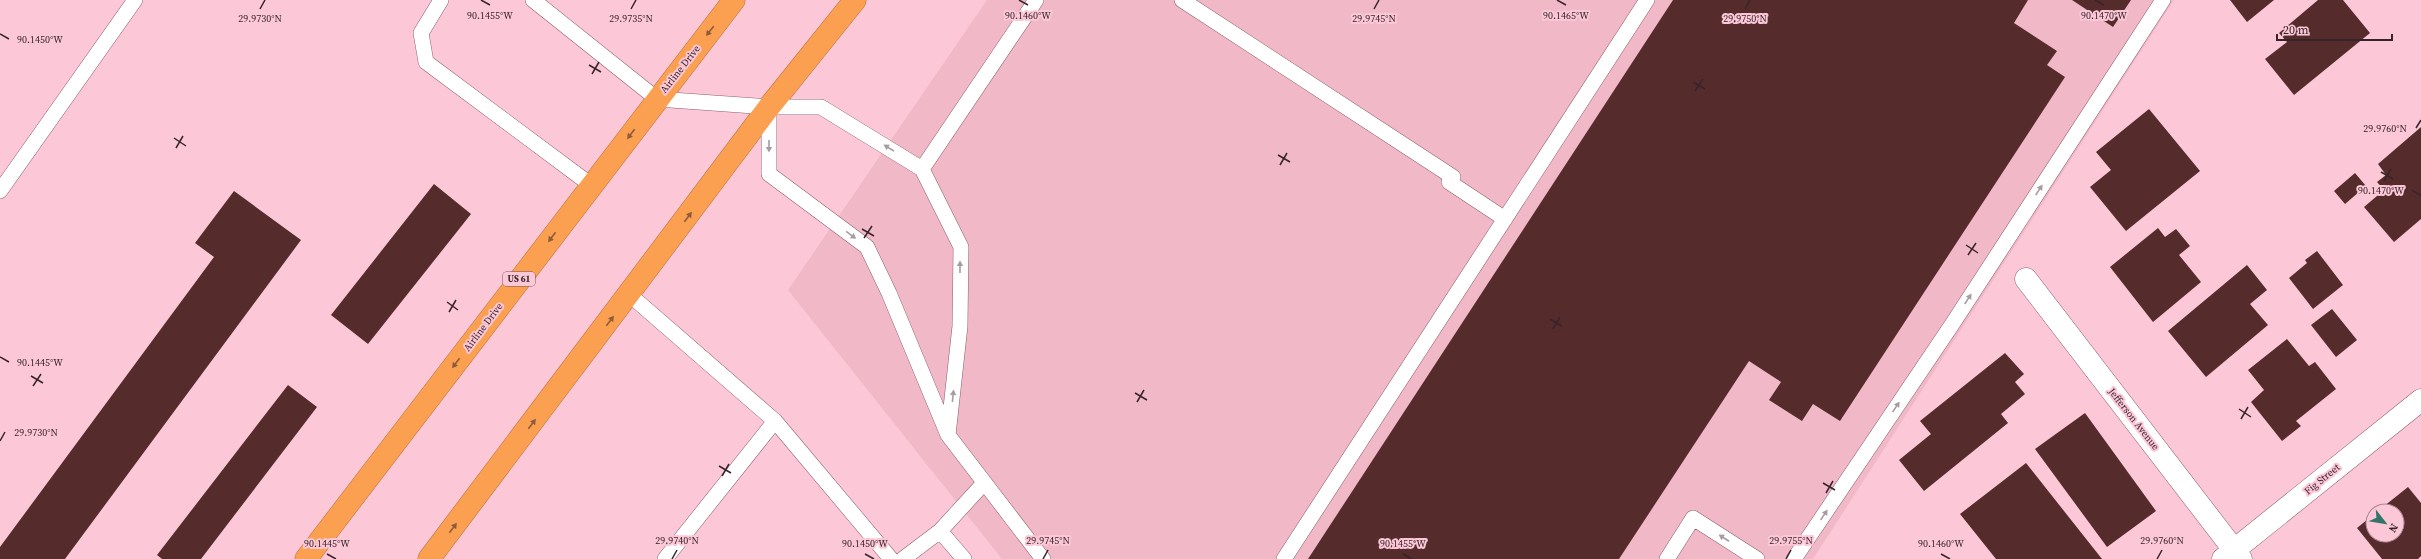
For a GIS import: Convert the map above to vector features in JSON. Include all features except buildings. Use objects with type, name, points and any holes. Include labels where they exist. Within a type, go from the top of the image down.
[{"type":"highway","name":"Airline Drive","points":[[306,559],[734,0]]},
{"type":"highway","points":[[429,559],[630,295],[770,107],[855,0]]},
{"type":"street","name":"Jefferson Avenue","points":[[2026,279],[2233,556]]},
{"type":"street","name":"Fig Street","points":[[2233,556],[2421,400]]},
{"type":"lane","points":[[0,191],[135,0]]},
{"type":"lane","points":[[441,0],[421,34],[426,62],[591,186]]},
{"type":"lane","points":[[533,0],[657,99],[770,107],[821,106],[922,169],[960,246],[960,326],[948,435]]},
{"type":"lane","points":[[922,169],[1036,0]]},
{"type":"lane","points":[[1182,0],[1451,179],[1505,219]]},
{"type":"lane","points":[[1284,559],[1647,0]]},
{"type":"lane","points":[[1794,559],[1953,323],[2163,0]]},
{"type":"lane","points":[[770,107],[769,174],[867,246],[889,293],[948,435],[1043,559]]},
{"type":"lane","points":[[630,295],[775,421],[891,559]]},
{"type":"lane","points":[[666,559],[775,421]]},
{"type":"lane","points":[[903,559],[940,531],[984,483]]},
{"type":"lane","points":[[1667,559],[1693,518],[1757,559]]},
{"type":"lane","points":[[940,531],[964,559]]},
{"type":"shaded area","points":[[987,0],[2174,0],[1813,559],[1002,559],[788,290]]}]
